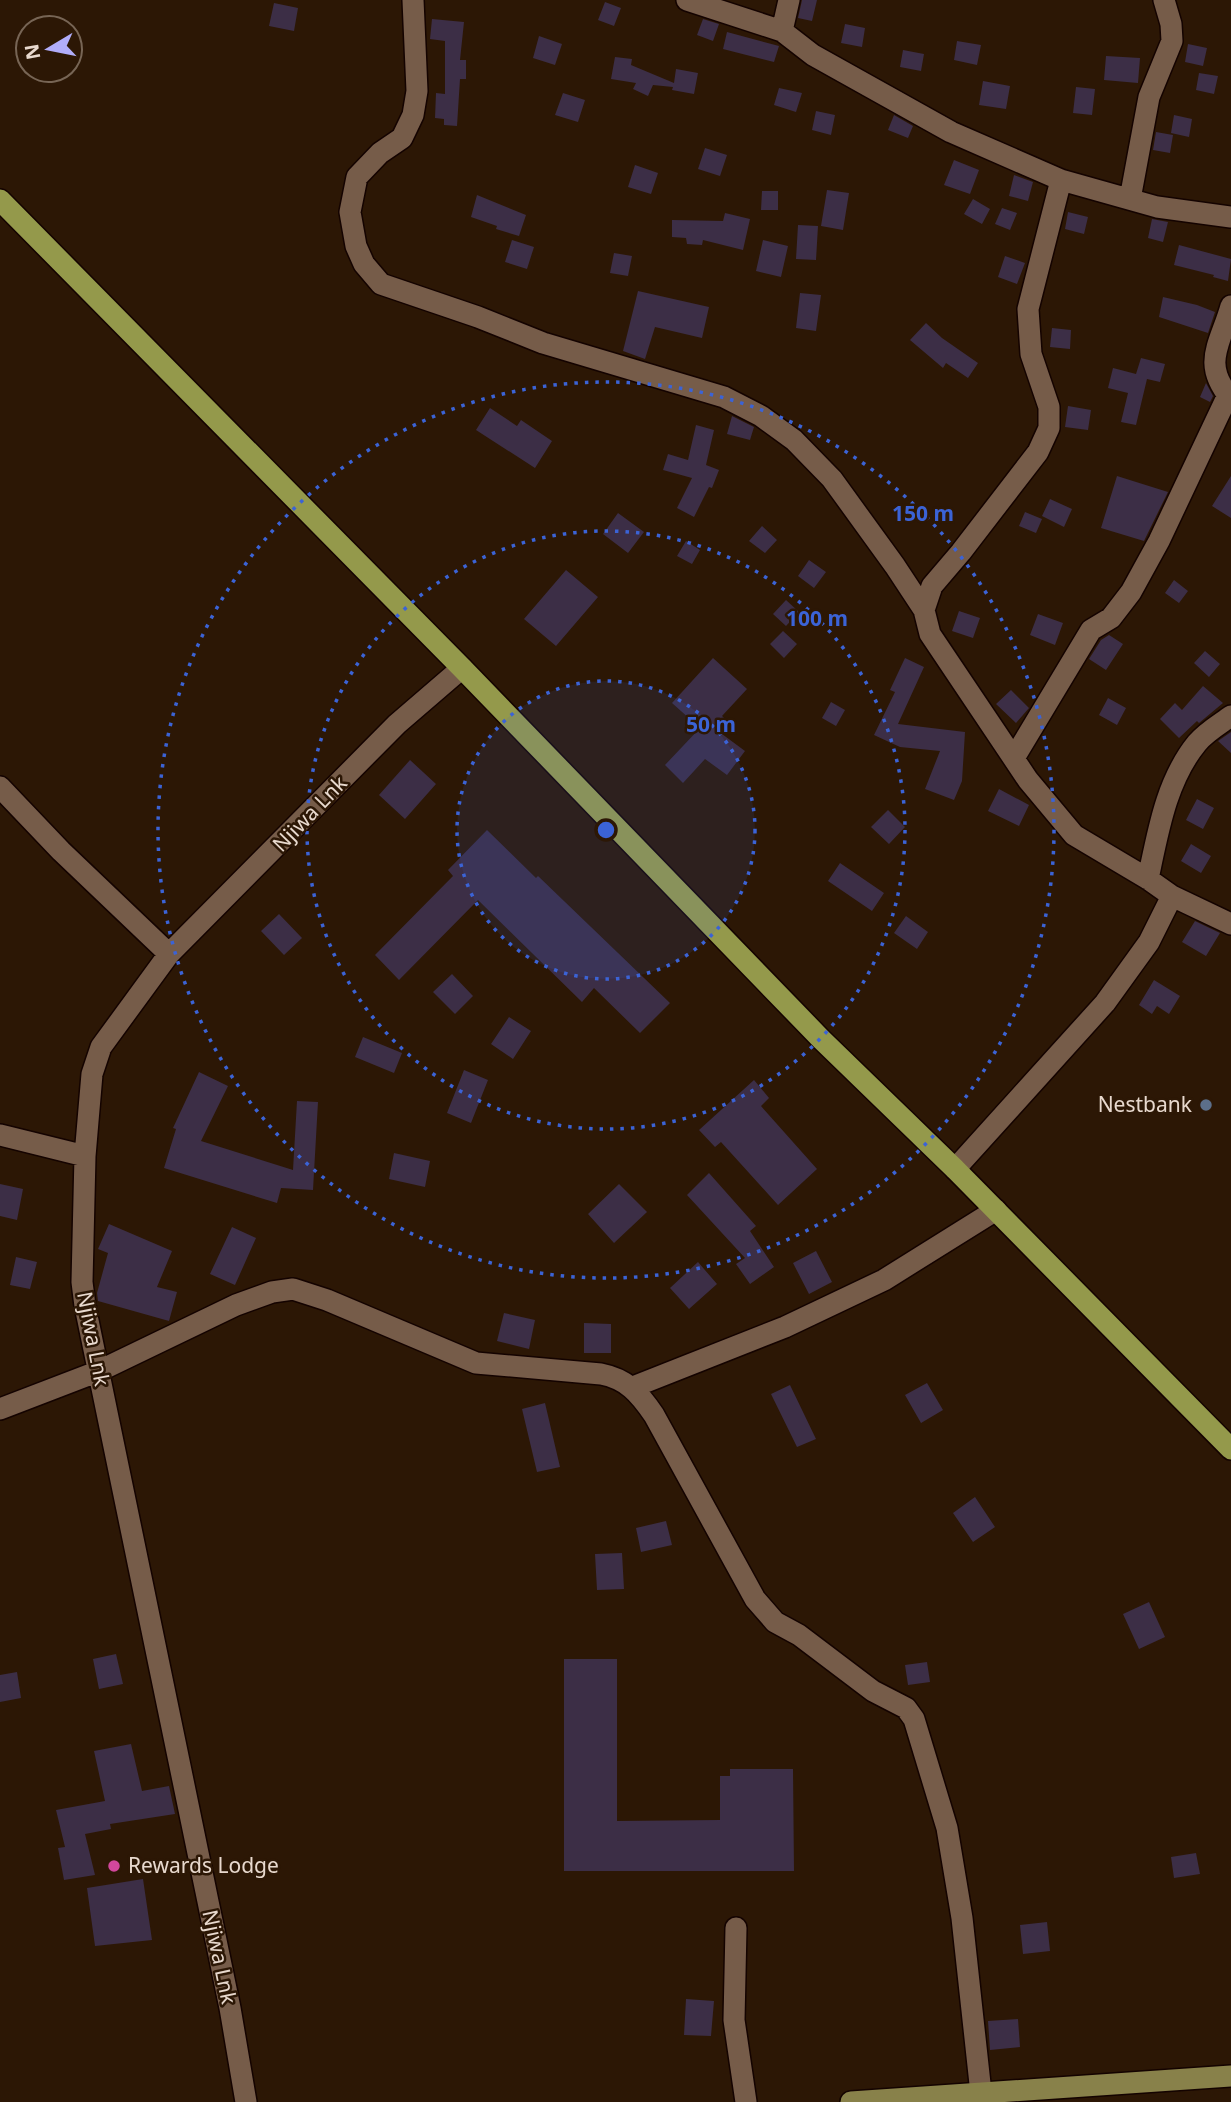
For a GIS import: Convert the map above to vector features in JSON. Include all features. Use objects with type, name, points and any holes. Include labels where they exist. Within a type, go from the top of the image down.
[{"type":"highway","points":[[0,201],[462,668],[821,1039],[955,1169],[1231,1449]]},
{"type":"main road","points":[[851,2102],[1231,2076]]},
{"type":"street","points":[[413,0],[416,92],[413,115],[402,138],[380,153],[357,177],[350,212],[356,246],[364,264],[381,284],[478,317],[542,343],[724,397],[761,416],[794,440],[832,479],[895,566],[924,610],[930,634],[1028,780],[1074,835],[1172,896],[1231,924]]},
{"type":"street","points":[[687,0],[782,31],[813,55],[951,132],[1062,180],[1157,207],[1231,217]]},
{"type":"street","points":[[782,31],[789,0]]},
{"type":"street","points":[[1130,199],[1149,97],[1172,41],[1171,24],[1164,0]]},
{"type":"street","points":[[924,610],[932,586],[1038,452],[1049,428],[1049,407],[1031,354],[1028,309],[1062,180]]},
{"type":"street","points":[[1014,758],[1091,630],[1111,618],[1131,593],[1229,397],[1214,371],[1214,359],[1231,306]]},
{"type":"street","name":"Njiwa Lnk","points":[[246,2102],[230,2008],[85,1306],[82,1282],[85,1156],[92,1074],[101,1047],[169,954],[397,724],[462,668]]},
{"type":"street","points":[[1148,879],[1156,839],[1176,777],[1198,741],[1231,716]]},
{"type":"street","points":[[0,787],[61,851],[169,954]]},
{"type":"street","points":[[955,1169],[1105,1003],[1149,942],[1172,896]]},
{"type":"street","points":[[0,1135],[85,1156]]},
{"type":"street","points":[[633,1387],[785,1327],[884,1280],[996,1210]]},
{"type":"street","points":[[0,1409],[99,1371],[236,1306],[272,1292],[293,1289],[327,1300],[476,1363],[601,1374],[615,1377],[633,1387],[654,1415],[755,1599],[775,1622],[799,1635],[873,1691],[906,1708],[914,1719],[947,1828],[962,1918],[981,2093]]},
{"type":"street","points":[[736,1928],[734,2021],[746,2102]]},
{"type":"building","points":[[802,0],[817,0],[812,21],[798,18]]},
{"type":"building","points":[[605,2],[621,8],[614,26],[598,20]]},
{"type":"building","points":[[274,3],[298,8],[294,31],[269,26]]},
{"type":"building","points":[[432,19],[464,22],[460,60],[466,60],[466,79],[460,79],[457,126],[444,125],[444,119],[435,118],[436,93],[445,94],[445,41],[430,39]]},
{"type":"building","points":[[703,19],[719,24],[713,41],[697,35]]},
{"type":"building","points":[[845,24],[865,28],[862,47],[841,43]]},
{"type":"building","points":[[727,32],[779,46],[774,62],[723,49]]},
{"type":"building","points":[[539,36],[562,44],[555,65],[533,58]]},
{"type":"building","points":[[957,41],[981,45],[977,65],[954,60]]},
{"type":"building","points":[[1188,44],[1207,48],[1203,66],[1185,62]]},
{"type":"building","points":[[903,50],[924,54],[921,71],[900,67]]},
{"type":"building","points":[[1106,56],[1140,58],[1138,83],[1104,80]]},
{"type":"building","points":[[615,57],[632,59],[631,65],[674,83],[676,69],[698,73],[694,94],[672,90],[673,87],[653,85],[648,96],[633,89],[636,83],[611,79]]},
{"type":"building","points":[[1199,73],[1218,76],[1214,94],[1196,90]]},
{"type":"building","points":[[983,81],[1010,86],[1006,109],[979,105]]},
{"type":"building","points":[[1076,87],[1095,89],[1092,115],[1073,113]]},
{"type":"building","points":[[779,88],[802,93],[796,112],[774,105]]},
{"type":"building","points":[[563,93],[585,100],[578,122],[555,115]]},
{"type":"building","points":[[816,111],[835,115],[831,135],[812,130]]},
{"type":"building","points":[[894,115],[913,126],[908,138],[888,130]]},
{"type":"building","points":[[1174,115],[1192,119],[1189,137],[1171,133]]},
{"type":"building","points":[[1156,132],[1173,135],[1170,153],[1153,150]]},
{"type":"building","points":[[705,148],[727,155],[720,176],[698,169]]},
{"type":"building","points":[[954,160],[979,170],[970,194],[944,185]]},
{"type":"building","points":[[635,165],[658,173],[651,194],[628,187]]},
{"type":"building","points":[[1014,175],[1033,182],[1028,201],[1009,196]]},
{"type":"building","points":[[827,190],[849,193],[843,230],[821,226]]},
{"type":"building","points":[[762,191],[778,191],[778,210],[761,210]]},
{"type":"building","points":[[477,195],[526,215],[519,236],[471,217]]},
{"type":"building","points":[[973,199],[990,209],[982,224],[964,214]]},
{"type":"building","points":[[1002,208],[1017,213],[1010,230],[995,224]]},
{"type":"building","points":[[1068,212],[1088,217],[1084,234],[1065,229]]},
{"type":"building","points":[[725,213],[750,219],[743,250],[703,240],[702,245],[687,244],[686,238],[672,237],[672,220],[723,221]]},
{"type":"building","points":[[1152,219],[1168,222],[1163,242],[1148,238]]},
{"type":"building","points":[[798,225],[818,226],[816,260],[796,259]]},
{"type":"building","points":[[512,240],[534,247],[527,269],[505,262]]},
{"type":"building","points":[[763,240],[788,246],[781,277],[756,271]]},
{"type":"building","points":[[1179,245],[1231,259],[1228,281],[1174,265]]},
{"type":"building","points":[[614,253],[632,256],[628,276],[610,273]]},
{"type":"building","points":[[1005,256],[1025,263],[1017,284],[998,277]]},
{"type":"building","points":[[638,291],[709,307],[702,338],[655,327],[645,359],[623,351]]},
{"type":"building","points":[[800,293],[821,295],[816,331],[796,328]]},
{"type":"building","points":[[1163,297],[1215,312],[1208,333],[1159,317]]},
{"type":"building","points":[[926,323],[942,338],[978,363],[968,378],[946,363],[943,368],[910,340]]},
{"type":"building","points":[[1052,328],[1071,330],[1070,349],[1050,347]]},
{"type":"building","points":[[1141,358],[1165,364],[1160,382],[1147,379],[1136,425],[1121,422],[1128,393],[1108,388],[1113,368],[1136,374]]},
{"type":"building","points":[[1206,383],[1213,396],[1210,402],[1200,397]]},
{"type":"building","points":[[1068,406],[1091,410],[1088,430],[1065,427]]},
{"type":"building","points":[[490,408],[517,426],[521,420],[552,441],[535,468],[476,430]]},
{"type":"building","points":[[732,416],[754,427],[750,440],[727,434]]},
{"type":"building","points":[[696,425],[714,430],[706,465],[719,470],[712,488],[709,487],[694,517],[677,508],[692,478],[663,470],[668,454],[688,460]]},
{"type":"building","points":[[1117,476],[1168,492],[1144,541],[1101,528]]},
{"type":"building","points":[[1231,476],[1231,518],[1212,506]]},
{"type":"building","points":[[1050,499],[1072,509],[1064,527],[1042,516]]},
{"type":"building","points":[[1025,512],[1042,519],[1036,533],[1019,526]]},
{"type":"building","points":[[618,513],[644,532],[628,553],[603,534]]},
{"type":"building","points":[[762,526],[777,540],[765,553],[749,541]]},
{"type":"building","points":[[686,541],[700,550],[692,564],[677,556]]},
{"type":"building","points":[[809,560],[826,572],[814,588],[798,576]]},
{"type":"building","points":[[566,570],[598,597],[556,646],[524,619]]},
{"type":"building","points":[[1174,580],[1188,591],[1179,603],[1165,593]]},
{"type":"building","points":[[786,600],[799,612],[786,626],[773,614]]},
{"type":"building","points":[[959,611],[980,618],[973,638],[952,631]]},
{"type":"building","points":[[1038,614],[1063,623],[1055,645],[1030,635]]},
{"type":"building","points":[[783,631],[797,644],[784,658],[770,644]]},
{"type":"building","points":[[1109,635],[1123,644],[1106,670],[1089,659],[1101,640]]},
{"type":"building","points":[[1205,651],[1220,664],[1209,677],[1194,663]]},
{"type":"building","points":[[713,658],[747,689],[722,716],[731,724],[722,734],[745,751],[727,775],[705,759],[683,783],[665,765],[700,728],[672,703]]},
{"type":"building","points":[[905,658],[924,667],[898,724],[965,732],[962,781],[954,800],[925,789],[940,751],[900,747],[874,735],[895,692],[890,690]]},
{"type":"building","points":[[1203,686],[1223,703],[1179,738],[1160,719],[1175,703],[1182,710]]},
{"type":"building","points":[[1011,690],[1029,708],[1016,723],[996,704]]},
{"type":"building","points":[[1108,698],[1126,708],[1117,725],[1099,715]]},
{"type":"building","points":[[831,702],[845,710],[836,726],[822,718]]},
{"type":"building","points":[[1231,732],[1231,753],[1218,741]]},
{"type":"building","points":[[410,760],[436,784],[405,819],[379,795]]},
{"type":"building","points":[[999,789],[1029,805],[1019,826],[988,811]]},
{"type":"building","points":[[1197,799],[1214,808],[1203,829],[1186,820]]},
{"type":"building","points":[[888,810],[905,827],[889,844],[871,827]]},
{"type":"building","points":[[487,830],[670,1003],[640,1033],[594,988],[582,1002],[478,900],[399,980],[375,955],[453,876],[448,870]]},
{"type":"building","points":[[1191,844],[1211,856],[1201,873],[1181,861]]},
{"type":"building","points":[[840,863],[884,893],[872,911],[828,881]]},
{"type":"building","points":[[279,914],[302,938],[284,955],[261,931]]},
{"type":"building","points":[[906,916],[928,932],[917,949],[894,933]]},
{"type":"building","points":[[1195,921],[1220,933],[1206,956],[1182,942]]},
{"type":"building","points":[[452,974],[473,996],[455,1014],[433,992]]},
{"type":"building","points":[[1154,980],[1180,996],[1169,1014],[1157,1006],[1152,1014],[1139,1005]]},
{"type":"building","points":[[509,1017],[531,1031],[513,1059],[491,1044]]},
{"type":"building","points":[[363,1037],[402,1053],[394,1073],[355,1057]]},
{"type":"building","points":[[464,1070],[488,1080],[471,1123],[447,1113]]},
{"type":"building","points":[[199,1072],[228,1086],[201,1141],[293,1170],[297,1101],[318,1102],[313,1190],[281,1188],[277,1203],[164,1168],[176,1129],[173,1128]]},
{"type":"building","points":[[754,1080],[769,1098],[761,1106],[817,1169],[778,1205],[721,1142],[715,1147],[699,1130]]},
{"type":"building","points":[[394,1153],[430,1161],[425,1187],[389,1179]]},
{"type":"building","points":[[709,1173],[756,1226],[750,1231],[774,1267],[750,1284],[736,1264],[745,1258],[687,1195]]},
{"type":"building","points":[[0,1184],[23,1189],[17,1220],[0,1216]]},
{"type":"building","points":[[619,1184],[647,1212],[614,1243],[588,1214]]},
{"type":"building","points":[[109,1224],[172,1251],[157,1287],[177,1292],[169,1321],[98,1301],[97,1293],[108,1253],[98,1249]]},
{"type":"building","points":[[232,1227],[256,1238],[235,1285],[210,1274]]},
{"type":"building","points":[[816,1251],[832,1282],[809,1294],[793,1263]]},
{"type":"building","points":[[16,1257],[37,1262],[30,1289],[10,1285]]},
{"type":"building","points":[[698,1262],[717,1284],[689,1309],[670,1288]]},
{"type":"building","points":[[504,1313],[535,1320],[529,1349],[497,1341]]},
{"type":"building","points":[[584,1323],[611,1324],[611,1353],[584,1353]]},
{"type":"building","points":[[927,1383],[943,1410],[921,1423],[905,1395]]},
{"type":"building","points":[[790,1385],[816,1439],[797,1447],[771,1394]]},
{"type":"building","points":[[545,1403],[560,1467],[537,1472],[522,1409]]},
{"type":"building","points":[[975,1497],[995,1527],[973,1542],[953,1513]]},
{"type":"building","points":[[666,1521],[672,1545],[641,1552],[636,1528]]},
{"type":"building","points":[[622,1553],[624,1589],[597,1590],[595,1554]]},
{"type":"building","points":[[1149,1602],[1165,1637],[1139,1649],[1123,1614]]},
{"type":"building","points":[[116,1654],[123,1684],[99,1689],[93,1659]]},
{"type":"building","points":[[564,1659],[617,1659],[617,1821],[720,1820],[720,1776],[730,1776],[730,1769],[793,1769],[794,1871],[564,1871]]},
{"type":"building","points":[[927,1662],[930,1682],[908,1685],[905,1665]]},
{"type":"building","points":[[17,1672],[21,1698],[0,1702],[0,1675]]},
{"type":"building","points":[[131,1744],[142,1791],[169,1786],[175,1814],[110,1824],[111,1829],[85,1834],[95,1875],[64,1880],[58,1848],[65,1847],[56,1810],[105,1801],[94,1751]]},
{"type":"building","points":[[1196,1853],[1200,1874],[1174,1878],[1171,1857]]},
{"type":"building","points":[[143,1879],[152,1940],[95,1946],[87,1888]]},
{"type":"building","points":[[1047,1922],[1050,1951],[1023,1954],[1020,1925]]},
{"type":"building","points":[[686,1999],[714,2001],[711,2036],[684,2035]]},
{"type":"building","points":[[1018,2019],[1020,2047],[990,2050],[988,2021]]},
{"type":"place","name":"Nestbank","points":[[1206,1105]]},
{"type":"place","name":"Rewards Lodge","points":[[114,1866]]}]
